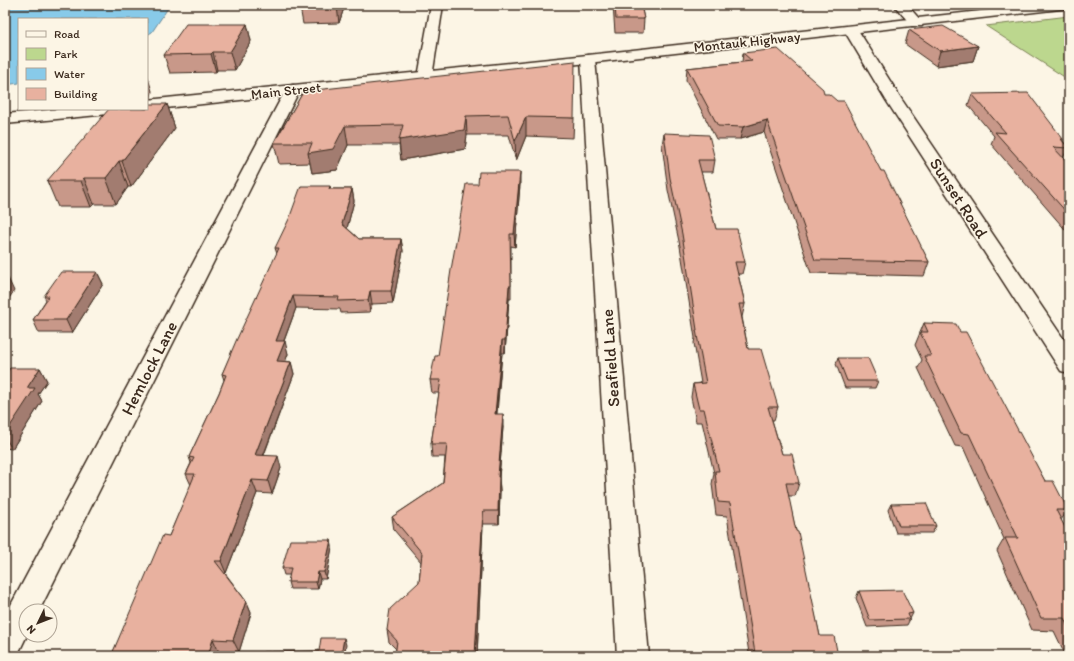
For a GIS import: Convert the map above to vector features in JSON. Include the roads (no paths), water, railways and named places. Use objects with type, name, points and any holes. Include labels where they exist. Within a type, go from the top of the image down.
[{"type":"street","points":[[425,77],[437,5]]},
{"type":"street","points":[[900,5],[916,23]]},
{"type":"street","name":"Montauk Highway","points":[[425,77],[1068,5]]},
{"type":"street","name":"Sunset Road","points":[[851,30],[894,100],[1069,365]]},
{"type":"street","name":"Seafield Lane","points":[[588,59],[633,656]]},
{"type":"street","name":"Main Street","points":[[148,105],[425,77]]},
{"type":"street","name":"Hemlock Lane","points":[[5,647],[238,193],[293,90]]},
{"type":"street","points":[[5,119],[99,110]]},
{"type":"water","points":[[5,5],[170,5],[152,32],[148,34],[148,18],[18,18],[18,83],[5,85]]}]
